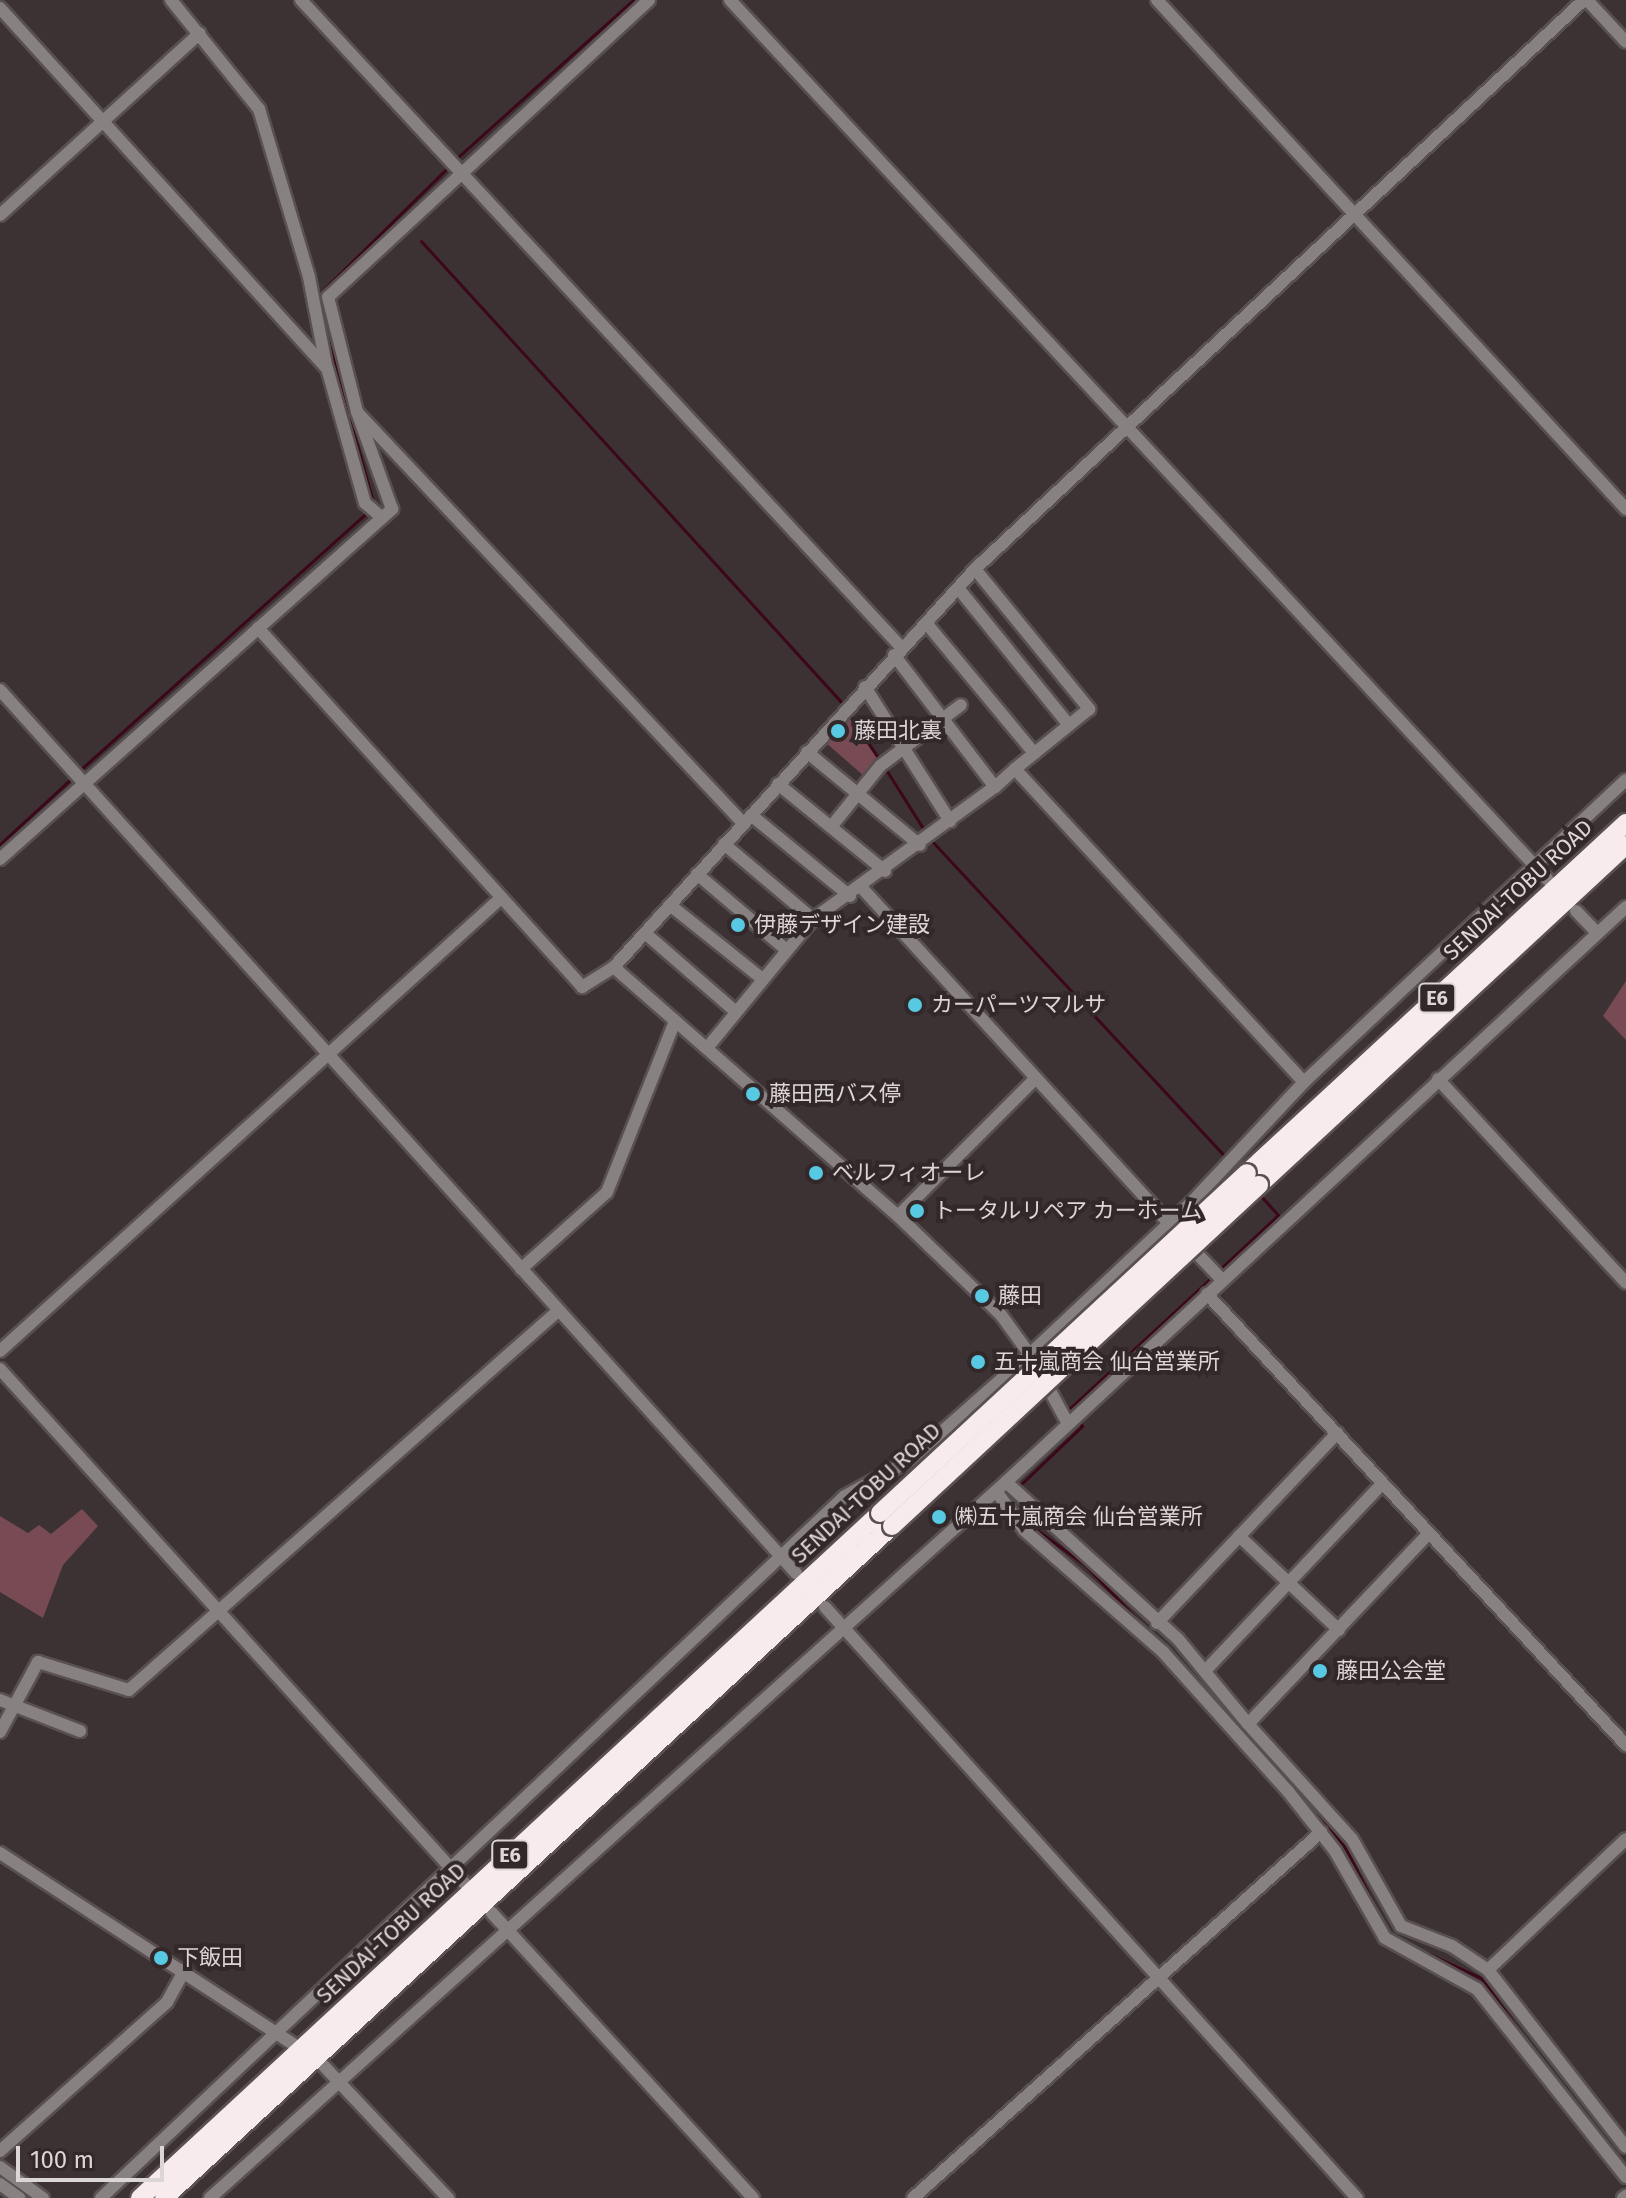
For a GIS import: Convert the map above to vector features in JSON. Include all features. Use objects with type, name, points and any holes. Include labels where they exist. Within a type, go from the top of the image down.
[{"type":"highway","name":"SENDAI-TOBU ROAD","points":[[164,2198],[886,1519],[1253,1179],[1626,823]]},
{"type":"highway","name":"SENDAI-TOBU ROAD","points":[[1253,1179],[1626,845]]},
{"type":"highway","name":"SENDAI-TOBU ROAD","points":[[140,2198],[886,1519]]},
{"type":"street","points":[[171,0],[251,93],[266,127],[327,368],[375,512]]},
{"type":"street","points":[[301,0],[897,651],[942,718],[995,787]]},
{"type":"street","points":[[0,859],[79,777],[258,628],[375,512],[392,509],[357,412],[328,297],[649,0]]},
{"type":"street","points":[[730,0],[1548,880]]},
{"type":"street","points":[[1157,0],[1626,509]]},
{"type":"street","points":[[258,628],[582,987],[614,967],[897,651],[927,624],[975,569],[1123,424],[1585,0],[1626,42]]},
{"type":"street","points":[[0,8],[327,368]]},
{"type":"street","points":[[0,215],[200,33]]},
{"type":"street","points":[[357,412],[747,819],[856,892],[1036,1078],[1217,1275]]},
{"type":"street","points":[[707,1048],[783,947],[813,919],[927,840],[1089,709],[975,569]]},
{"type":"street","points":[[958,588],[1068,724]]},
{"type":"street","points":[[927,624],[1034,753]]},
{"type":"street","points":[[865,687],[950,821]]},
{"type":"street","points":[[0,690],[796,1573]]},
{"type":"street","points":[[831,827],[883,763],[961,705]]},
{"type":"street","points":[[807,752],[857,795],[927,840]]},
{"type":"street","points":[[1015,769],[1304,1082]]},
{"type":"street","points":[[101,2198],[780,1555],[845,1496],[921,1451],[1030,1354],[1169,1224],[1304,1082],[1626,780]]},
{"type":"street","points":[[778,784],[885,871]]},
{"type":"street","points":[[724,844],[813,919]]},
{"type":"street","points":[[697,874],[783,947]]},
{"type":"street","points":[[0,1351],[501,898]]},
{"type":"street","points":[[670,905],[760,977]]},
{"type":"street","points":[[210,2198],[842,1627],[1003,1486],[1067,1422],[1207,1294],[1217,1275],[1626,907]]},
{"type":"street","points":[[1576,911],[1597,933]]},
{"type":"street","points":[[645,933],[735,1011]]},
{"type":"street","points":[[614,967],[898,1216],[1001,1315],[1030,1354],[1067,1422]]},
{"type":"street","points":[[521,1269],[607,1192],[675,1021]]},
{"type":"street","points":[[898,1216],[1036,1078]]},
{"type":"street","points":[[1438,1079],[1626,1283]]},
{"type":"street","points":[[1207,1294],[1626,1745]]},
{"type":"street","points":[[0,1732],[38,1662],[47,1660],[129,1690],[218,1608],[558,1311]]},
{"type":"street","points":[[0,1369],[465,1884]]},
{"type":"street","points":[[1157,1623],[1337,1433]]},
{"type":"street","points":[[1205,1671],[1382,1484]]},
{"type":"street","points":[[1003,1486],[1020,1497],[1205,1671],[1248,1724],[1352,1839],[1401,1926],[1452,1946],[1488,1970],[1626,2147]]},
{"type":"street","points":[[1003,1486],[1025,1531],[1163,1652],[1321,1832],[1385,1938],[1466,1977],[1626,2177]]},
{"type":"street","points":[[1248,1724],[1429,1533]]},
{"type":"street","points":[[1239,1536],[1339,1630]]},
{"type":"street","points":[[825,1607],[1357,2198]]},
{"type":"street","points":[[0,1700],[80,1731]]},
{"type":"street","points":[[913,2198],[1321,1832]]},
{"type":"street","points":[[1488,1970],[1626,1839]]},
{"type":"street","points":[[0,1853],[185,1969],[293,2044]]},
{"type":"street","points":[[491,1912],[753,2198]]},
{"type":"street","points":[[0,2151],[167,2002],[185,1969]]},
{"type":"street","points":[[323,2065],[340,2079],[448,2198]]},
{"type":"street","points":[[0,2167],[43,2198]]},
{"type":"street","points":[[0,2184],[19,2198]]},
{"type":"shaded area","points":[[849,718],[878,760],[865,777],[825,742]]},
{"type":"shaded area","points":[[1626,981],[1626,1040],[1603,1016]]},
{"type":"shaded area","points":[[82,1509],[98,1526],[63,1565],[43,1618],[0,1592],[0,1516],[28,1533],[39,1525],[51,1534]]},
{"type":"waterway","points":[[458,157],[633,0]]},
{"type":"waterway","points":[[318,295],[446,169]]},
{"type":"waterway","points":[[421,241],[844,705]]},
{"type":"waterway","points":[[325,330],[374,506]]},
{"type":"waterway","points":[[80,770],[369,511]]},
{"type":"waterway","points":[[850,715],[881,762]]},
{"type":"waterway","points":[[885,768],[926,833]]},
{"type":"waterway","points":[[0,844],[74,776]]},
{"type":"waterway","points":[[930,839],[1227,1159]]},
{"type":"waterway","points":[[1219,1270],[1278,1215],[1259,1194]]},
{"type":"waterway","points":[[1070,1408],[1214,1275]]},
{"type":"waterway","points":[[1017,1488],[1082,1426],[1079,1421]]},
{"type":"waterway","points":[[1022,1519],[1085,1565],[1213,1699]]},
{"type":"waterway","points":[[1279,1773],[1345,1847],[1385,1927]]},
{"type":"waterway","points":[[1410,1945],[1481,1978],[1536,2054]]},
{"type":"waterway","points":[[1610,2147],[1626,2167]]},
{"type":"place","name":"藤田北裏","points":[[838,731]]},
{"type":"place","name":"伊藤デザイン建設","points":[[738,925]]},
{"type":"place","name":"カーパーツマルサ","points":[[915,1005]]},
{"type":"place","name":"藤田西バス停","points":[[753,1094]]},
{"type":"place","name":"ベルフィオーレ","points":[[816,1173]]},
{"type":"place","name":"トータルリペア カーホーム","points":[[917,1211]]},
{"type":"place","name":"藤田","points":[[982,1296]]},
{"type":"place","name":"五十嵐商会 仙台営業所","points":[[978,1362]]},
{"type":"place","name":"㈱五十嵐商会 仙台営業所","points":[[939,1517]]},
{"type":"place","name":"藤田公会堂","points":[[1320,1671]]},
{"type":"place","name":"下飯田","points":[[161,1958]]}]
